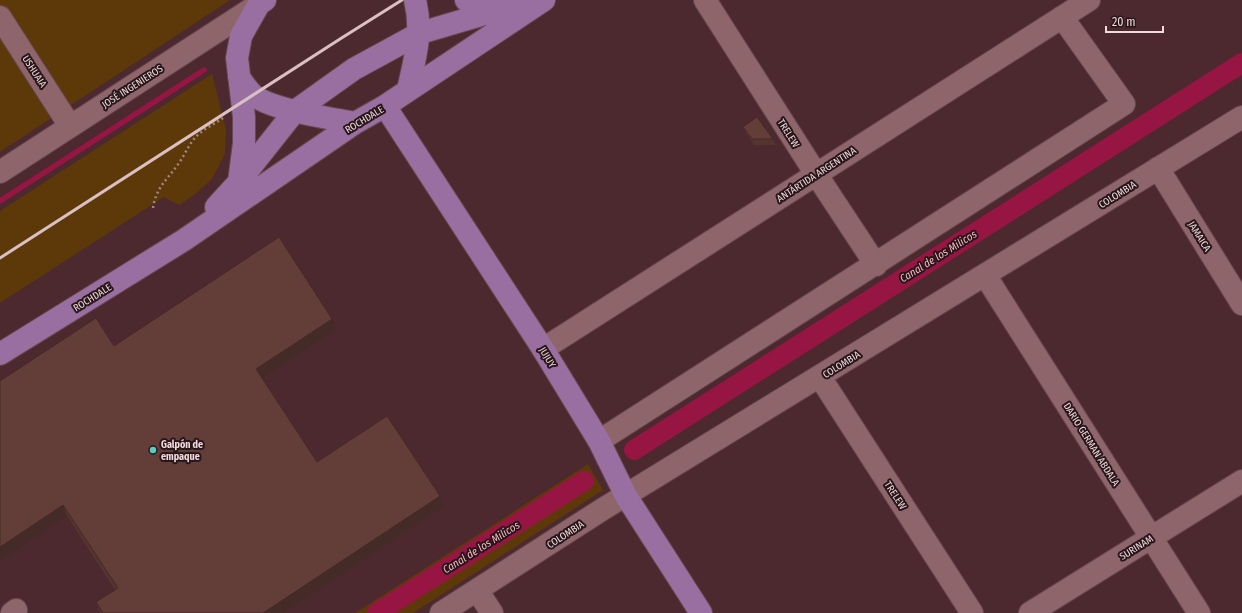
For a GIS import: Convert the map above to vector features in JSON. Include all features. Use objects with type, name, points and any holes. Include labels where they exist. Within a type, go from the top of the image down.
[{"type":"main road","points":[[408,90],[420,33],[419,14],[416,0]]},
{"type":"main road","name":"ROCHDALE","points":[[466,0],[485,6],[506,8]]},
{"type":"main road","name":"ROCHDALE","points":[[184,240],[238,183],[295,111],[354,69],[377,55],[420,33],[530,0]]},
{"type":"main road","name":"ROCHDALE","points":[[0,354],[184,240],[355,123],[385,106],[544,0]]},
{"type":"main road","points":[[238,183],[244,143],[244,118],[238,77],[237,58],[241,36],[262,2]]},
{"type":"main road","points":[[238,77],[252,95],[270,103],[295,111],[355,123]]},
{"type":"main road","name":"JUJUY","points":[[385,106],[543,348],[599,441],[626,496],[701,613]]},
{"type":"street","name":"TRELEW","points":[[705,0],[876,265]]},
{"type":"street","name":"ANTÁRTIDA ARGENTINA","points":[[543,348],[1089,0]]},
{"type":"street","name":"JOSÉ INGENIEROS","points":[[0,172],[262,2]]},
{"type":"street","name":"USHUAIA","points":[[0,17],[70,126]]},
{"type":"street","points":[[599,441],[876,265],[1124,104],[1062,17]]},
{"type":"street","name":"COLOMBIA","points":[[441,613],[626,496],[1242,116]]},
{"type":"street","name":"JAMAICA","points":[[1158,168],[1242,304]]},
{"type":"street","name":"DARIO GERMAN ABDALA","points":[[985,275],[1199,613]]},
{"type":"street","name":"TRELEW","points":[[820,376],[972,613]]},
{"type":"street","name":"SURINAM","points":[[1030,613],[1242,480]]},
{"type":"street","points":[[477,590],[492,613]]},
{"type":"path","points":[[153,208],[154,198],[160,186],[179,163],[187,148],[200,133],[224,118]]},
{"type":"shaded area","points":[[0,0],[230,0],[0,152]]},
{"type":"shaded area","points":[[212,74],[226,130],[225,154],[212,179],[194,195],[179,205],[164,197],[0,303],[0,211]]},
{"type":"shaded area","points":[[588,464],[603,490],[413,613],[355,613]]},
{"type":"building","points":[[757,117],[773,139],[752,139],[743,127]]},
{"type":"building","name":"Galpón de empaque","points":[[279,237],[332,319],[256,369],[317,462],[387,416],[440,496],[263,613],[103,613],[96,602],[118,588],[63,505],[0,547],[0,381],[96,318],[114,346]]},
{"type":"waterway","name":"Canal de los Milicos","points":[[634,450],[1242,63]]},
{"type":"waterway","points":[[0,201],[204,70]]},
{"type":"waterway","name":"Canal de los Milicos","points":[[377,613],[584,481]]},
{"type":"railway","points":[[0,258],[402,0]]},
{"type":"place","name":"Galpón de empaque","points":[[153,450]]}]
